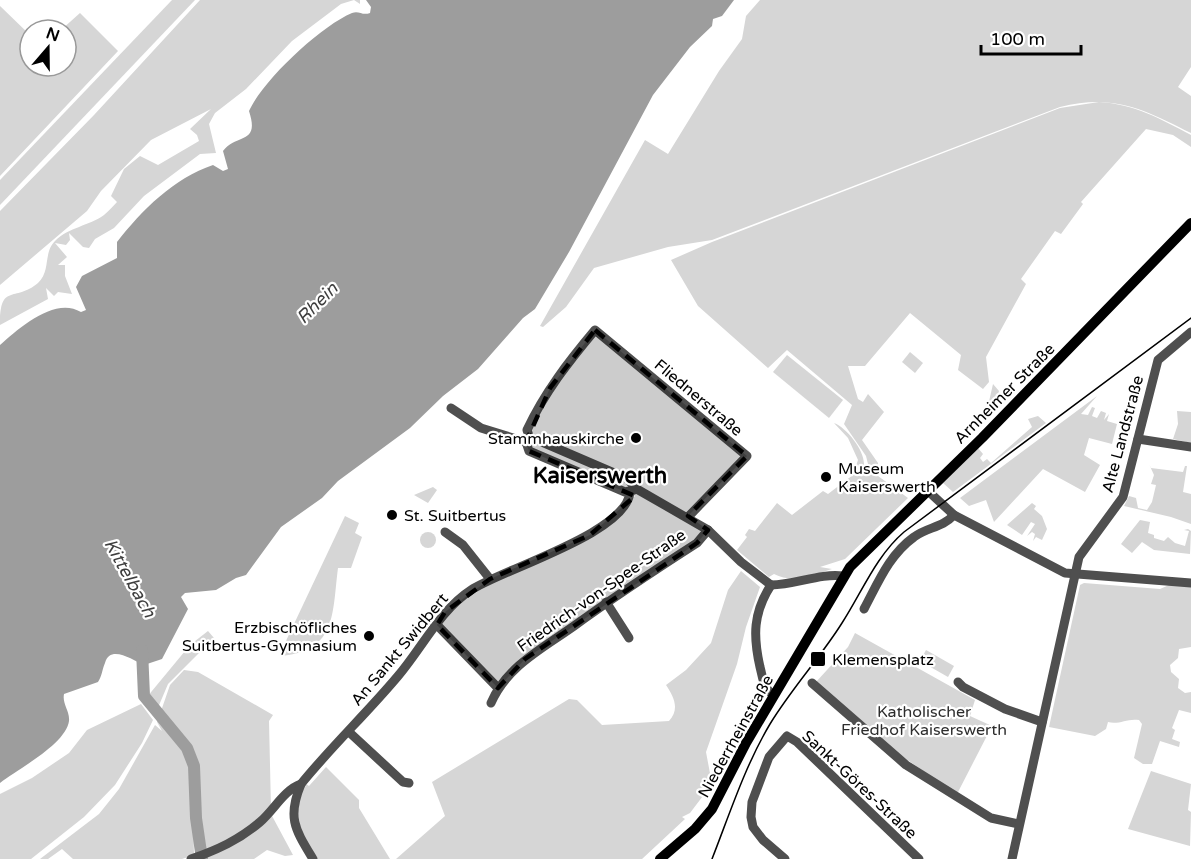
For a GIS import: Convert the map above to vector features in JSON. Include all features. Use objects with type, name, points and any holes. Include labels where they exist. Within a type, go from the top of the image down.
[{"type":"main road","name":"Arnheimer Straße","points":[[821,615],[843,576],[864,552],[928,491],[1191,224]]},
{"type":"main road","name":"Niederrheinstraße","points":[[660,859],[706,817],[771,693],[821,615]]},
{"type":"street","name":"Fliednerstraße","points":[[528,440],[527,430],[540,404],[595,330],[747,456],[688,517]]},
{"type":"street","name":"Alte Landstraße","points":[[1012,859],[1074,576],[1082,549],[1123,497],[1158,360],[1191,332]]},
{"type":"street","points":[[451,408],[481,428],[528,440],[530,451],[632,490],[688,517],[708,530],[732,555],[767,583],[804,582],[831,575],[843,576]]},
{"type":"street","points":[[1138,439],[1191,447]]},
{"type":"street","name":"An Sankt Swidbert","points":[[313,859],[293,822],[294,801],[301,784],[346,735],[456,602],[490,579],[590,535],[627,503],[632,490]]},
{"type":"street","points":[[928,491],[954,515],[1074,576],[1191,583]]},
{"type":"street","points":[[864,609],[900,548],[924,531],[944,525],[954,515]]},
{"type":"street","name":"Friedrich-von-Spee-Straße","points":[[491,703],[498,688],[525,659],[606,602],[697,543],[708,530]]},
{"type":"street","points":[[445,532],[463,545],[490,579]]},
{"type":"street","points":[[767,583],[758,608],[754,636],[771,693]]},
{"type":"street","points":[[606,602],[629,638]]},
{"type":"street","points":[[437,625],[498,688]]},
{"type":"street","points":[[958,682],[997,705],[1042,722]]},
{"type":"street","points":[[812,683],[906,765],[991,818],[1019,824]]},
{"type":"street","points":[[346,735],[403,782],[409,783]]},
{"type":"street","name":"Sankt-Göres-Straße","points":[[785,859],[763,840],[753,827],[751,817],[752,802],[769,757],[787,736],[797,742],[919,859]]},
{"type":"street","points":[[193,858],[209,853],[251,830],[293,787],[301,784]]},
{"type":"highlighted area","points":[[595,330],[747,456],[688,516],[708,530],[697,543],[525,659],[498,688],[437,625],[445,612],[490,579],[590,535],[635,496],[529,451],[526,442],[550,388]]},
{"type":"green space","points":[[172,0],[195,0],[0,205],[0,180]]},
{"type":"green space","points":[[200,0],[354,0],[341,4],[292,41],[246,89],[215,113],[209,124],[216,153],[200,154],[144,196],[114,228],[95,239],[89,248],[83,247],[69,233],[70,240],[66,245],[55,243],[67,257],[58,265],[65,265],[65,276],[72,294],[58,292],[54,296],[46,288],[48,299],[0,325],[3,303],[6,298],[38,283],[44,273],[51,246],[55,241],[66,233],[98,219],[117,202],[111,196],[124,169],[140,156],[158,165],[199,141],[197,135],[190,129],[211,109],[151,140],[101,191],[87,211],[0,285],[0,211],[94,115]]},
{"type":"green space","points":[[760,0],[1191,0],[1191,67],[1178,87],[1191,96],[1191,133],[1144,111],[1113,103],[1079,103],[1060,107],[712,240],[668,247],[594,268],[566,307],[543,327],[540,326],[645,140],[668,154],[719,71],[742,39],[746,16]]},
{"type":"green space","points":[[0,6],[18,23],[18,78],[78,78],[78,18],[74,18],[80,13],[118,51],[0,176]]},
{"type":"green space","points":[[1099,102],[1136,109],[1169,123],[1191,135],[1191,147],[1173,135],[1146,129],[1081,202],[1083,204],[1061,234],[1055,231],[1021,279],[1026,284],[986,357],[989,382],[983,389],[958,370],[961,355],[910,313],[865,366],[848,366],[858,399],[863,402],[868,394],[884,412],[862,440],[878,463],[878,468],[874,473],[908,498],[845,559],[820,567],[832,569],[796,578],[774,574],[769,577],[737,550],[747,537],[745,535],[749,529],[755,531],[777,503],[792,515],[823,491],[828,494],[853,475],[858,460],[848,438],[834,423],[854,441],[862,453],[864,465],[869,468],[866,456],[844,424],[852,405],[787,350],[768,368],[698,306],[671,260],[712,242],[1060,108]]},
{"type":"green space","points":[[910,352],[923,363],[915,373],[902,362]]},
{"type":"green space","points":[[787,355],[843,400],[829,418],[773,372]]},
{"type":"green space","points":[[993,384],[999,391],[997,398],[1000,401],[1004,399],[985,419]]},
{"type":"green space","points":[[1097,396],[1081,414],[1088,415],[1092,407],[1095,408],[1092,416],[1097,418],[1101,411],[1106,413],[1104,420],[1109,414],[1107,421],[1117,424],[1112,444],[1089,438],[1084,455],[1100,465],[1085,492],[1043,469],[994,522],[986,500],[969,506],[960,498]]},
{"type":"green space","points":[[1177,411],[1191,412],[1191,443],[1173,439],[1178,424]]},
{"type":"green space","points":[[1038,416],[1046,423],[953,492],[943,483],[978,448],[983,454],[980,458],[983,462],[987,459],[991,463],[1032,427],[1028,419]]},
{"type":"green space","points":[[1149,464],[1151,468],[1183,472],[1187,466],[1183,492],[1191,494],[1191,524],[1124,506],[1129,496],[1136,498],[1138,508],[1147,510],[1152,502],[1156,485],[1151,484],[1154,475]]},
{"type":"green space","points":[[433,487],[437,490],[428,503],[414,495]]},
{"type":"green space","points":[[1032,503],[1036,506],[1034,509],[1042,516],[1047,529],[1042,540],[1036,537],[1033,541],[1035,534],[1032,532],[1027,536],[1035,524],[1031,522],[1022,535],[1007,525]]},
{"type":"green space","points":[[345,516],[359,523],[355,533],[362,537],[351,568],[338,568],[328,627],[322,638],[313,646],[282,656],[285,643]]},
{"type":"green space","points":[[1140,520],[1150,522],[1148,533],[1154,535],[1154,538],[1164,541],[1168,537],[1175,543],[1185,546],[1189,531],[1184,530],[1191,531],[1190,554],[1154,550],[1142,542],[1132,553],[1121,544]]},
{"type":"green space","points":[[428,532],[434,534],[436,540],[434,546],[428,548],[422,546],[420,540],[422,534]]},
{"type":"green space","points":[[741,571],[760,587],[746,627],[737,664],[706,752],[712,784],[690,813],[682,817],[685,819],[642,859],[396,859],[445,816],[432,782],[569,699],[577,700],[602,725],[669,721],[674,712],[675,703],[666,685],[686,670],[711,643],[728,590]]},
{"type":"green space","points":[[1084,583],[1160,589],[1169,585],[1191,586],[1191,647],[1179,649],[1178,658],[1170,665],[1171,672],[1179,679],[1178,688],[1185,693],[1191,692],[1191,713],[1179,710],[1172,728],[1175,730],[1172,739],[1180,742],[1179,747],[1160,741],[1152,764],[1143,764],[1134,758],[1142,724],[1139,720],[1108,722],[1106,729],[1095,736],[1049,727],[1080,585]]},
{"type":"green space","points":[[208,631],[214,638],[168,684],[157,710],[147,697],[190,645]]},
{"type":"green space","name":"Katholischer Friedhof Kaiserswerth","points":[[855,633],[975,700],[970,716],[992,726],[957,794],[893,750],[816,682],[848,647]]},
{"type":"green space","points":[[926,650],[954,666],[948,677],[920,661]]},
{"type":"green space","points":[[184,670],[198,672],[273,715],[269,721],[271,809],[249,828],[201,854],[198,777],[193,756],[160,714],[170,685]]},
{"type":"green space","points":[[141,704],[153,720],[142,743],[115,785],[84,817],[31,859],[0,859],[0,794],[32,778],[69,753],[87,730]]},
{"type":"green space","points":[[159,718],[185,749],[192,767],[194,855],[182,859],[73,859],[62,849],[48,859],[40,859],[99,814],[119,789],[155,725],[162,731],[157,722]]},
{"type":"green space","points":[[326,767],[359,800],[359,808],[390,859],[317,859],[302,831],[298,814],[305,783],[309,786]]},
{"type":"green space","points":[[1151,771],[1191,784],[1188,810],[1191,812],[1190,846],[1128,829]]},
{"type":"green space","points":[[271,814],[293,855],[285,856],[267,850],[254,859],[204,859]]},
{"type":"water","name":"Rhein","points":[[366,0],[734,0],[722,16],[713,19],[712,26],[690,47],[653,95],[569,252],[535,309],[523,318],[478,369],[443,396],[410,428],[338,481],[322,498],[281,527],[246,575],[216,590],[185,593],[181,597],[188,609],[162,659],[144,665],[122,655],[112,655],[108,657],[98,682],[64,694],[69,717],[66,730],[51,747],[0,783],[0,345],[27,323],[49,311],[60,308],[71,308],[81,312],[86,310],[76,287],[82,276],[117,258],[117,242],[148,207],[172,187],[213,165],[223,171],[228,169],[223,151],[249,134],[252,122],[249,111],[267,84],[294,55],[325,29],[352,13],[370,13],[371,7]]},
{"type":"waterway","name":"Kittelbach","points":[[142,650],[144,696],[187,748],[194,766],[196,818],[202,859]]},
{"type":"tram line","points":[[712,859],[745,773],[770,724],[833,636],[885,552],[904,532],[1191,318]]},
{"type":"place","name":"Stammhauskirche","points":[[636,438]]},
{"type":"place","name":"Museum Kaiserswerth","points":[[826,477]]},
{"type":"place","name":"St. Suitbertus","points":[[392,515]]},
{"type":"place","name":"Erzbischöfliches Suitbertus-Gymnasium","points":[[369,636]]},
{"type":"place","name":"Klemensplatz","points":[[818,659]]},
{"type":"district","name":"Kaiserswerth","points":[[600,475]]}]
